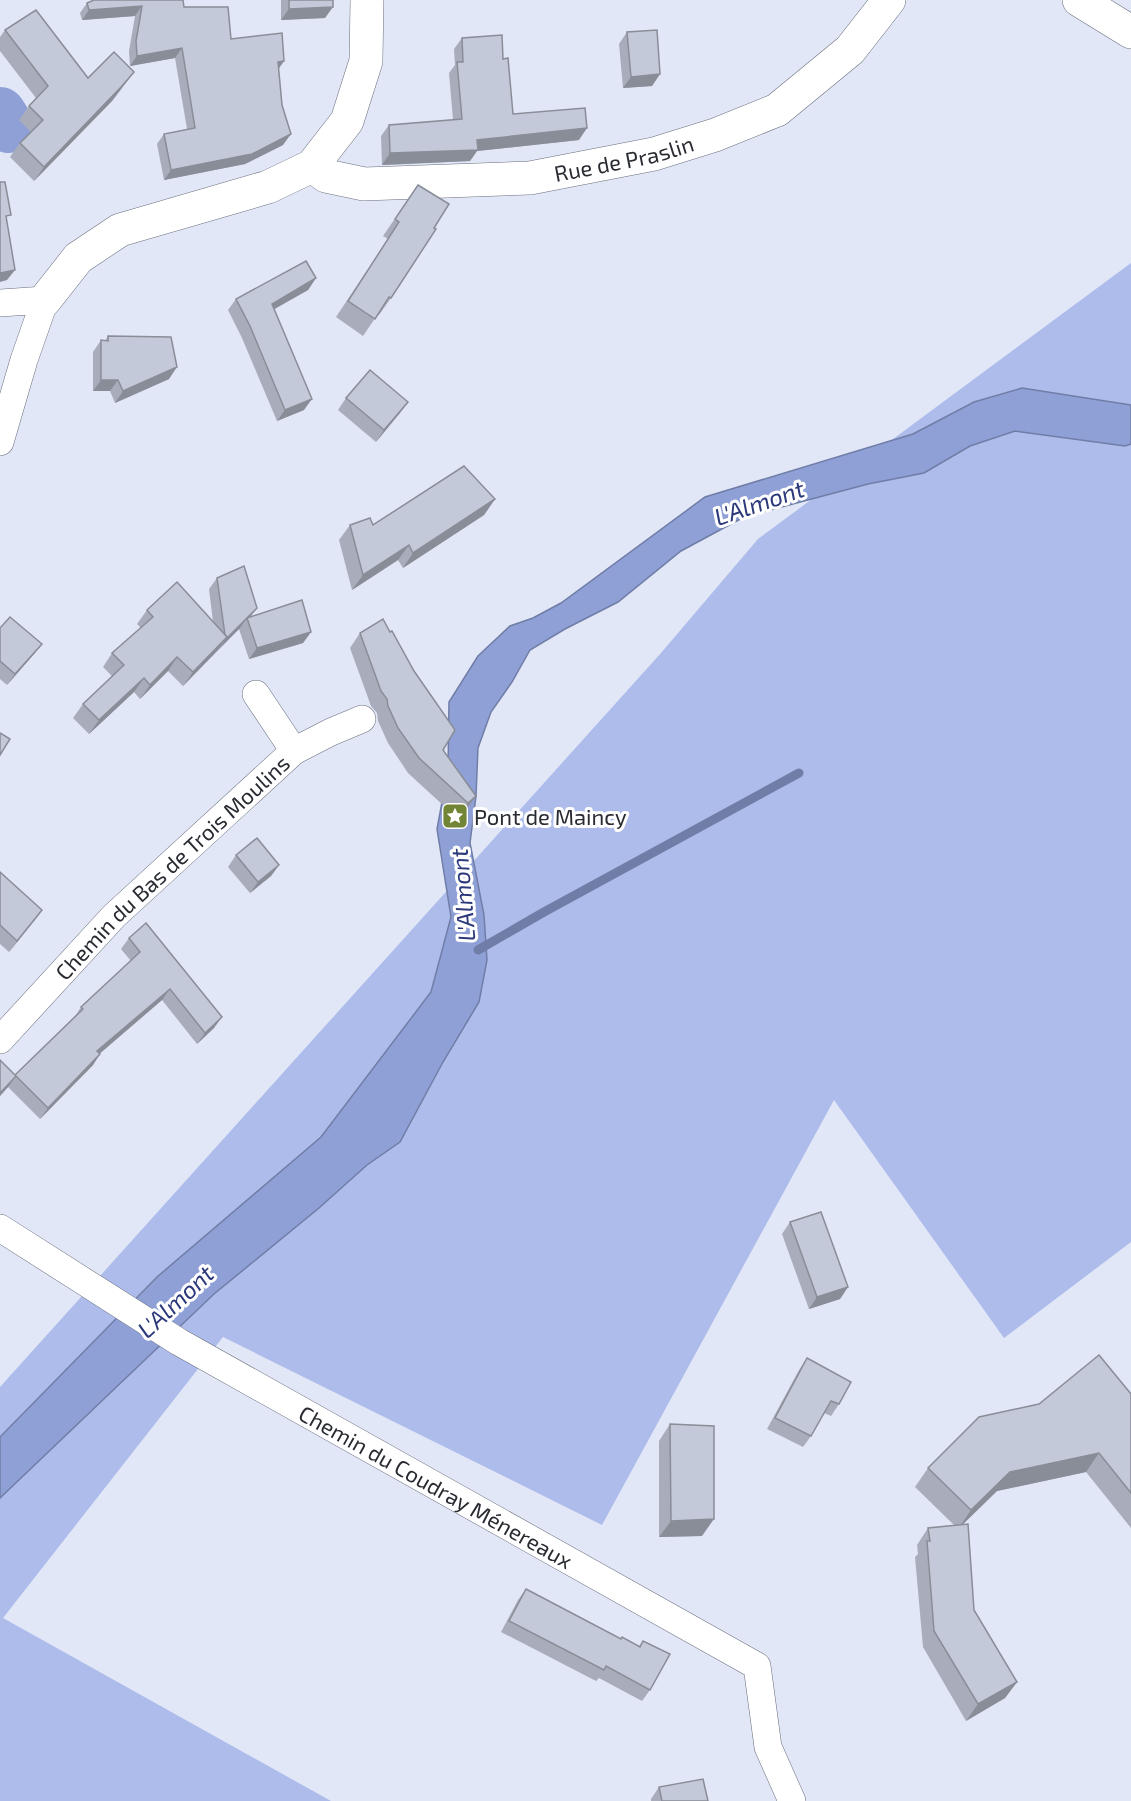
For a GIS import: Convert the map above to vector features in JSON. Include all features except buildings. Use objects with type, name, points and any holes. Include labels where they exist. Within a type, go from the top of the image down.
[{"type":"street","points":[[0,442],[24,360],[45,300],[78,258],[120,230],[268,187],[312,166],[347,122],[366,61],[367,0]]},
{"type":"street","name":"Rue de Praslin","points":[[312,166],[326,176],[364,184],[423,182],[530,178],[654,154],[715,135],[777,110],[850,50],[889,0]]},
{"type":"street","points":[[1079,0],[1131,32]]},
{"type":"street","points":[[0,303],[45,300]]},
{"type":"street","points":[[256,694],[294,752]]},
{"type":"street","name":"Chemin du Bas de Trois Moulins","points":[[0,1040],[114,916],[294,752],[331,732],[362,719]]},
{"type":"street","name":"Chemin du Coudray Ménereaux","points":[[0,1228],[179,1342],[757,1666],[768,1747],[791,1800]]},
{"type":"shaded area","points":[[1131,263],[1131,1242],[1004,1338],[834,1100],[602,1525],[223,1337],[3,1618],[331,1801],[0,1801],[0,1387],[661,653],[758,539]]},
{"type":"water","name":"L'Almont","points":[[1022,388],[1131,405],[1131,444],[1125,446],[1015,431],[970,446],[924,473],[868,484],[744,517],[681,551],[618,602],[530,650],[512,682],[491,712],[478,748],[476,796],[470,843],[484,915],[487,960],[479,1002],[443,1062],[400,1142],[367,1165],[319,1208],[214,1294],[0,1498],[0,1437],[157,1277],[321,1137],[431,992],[451,917],[437,829],[448,770],[449,702],[478,656],[510,626],[533,618],[561,603],[705,497],[913,434],[974,402]]},
{"type":"waterway","points":[[0,113],[9,127]]},
{"type":"waterway","name":"L'Almont","points":[[478,950],[799,773]]},
{"type":"place","name":"Pont de Maincy","points":[[455,816]]}]
